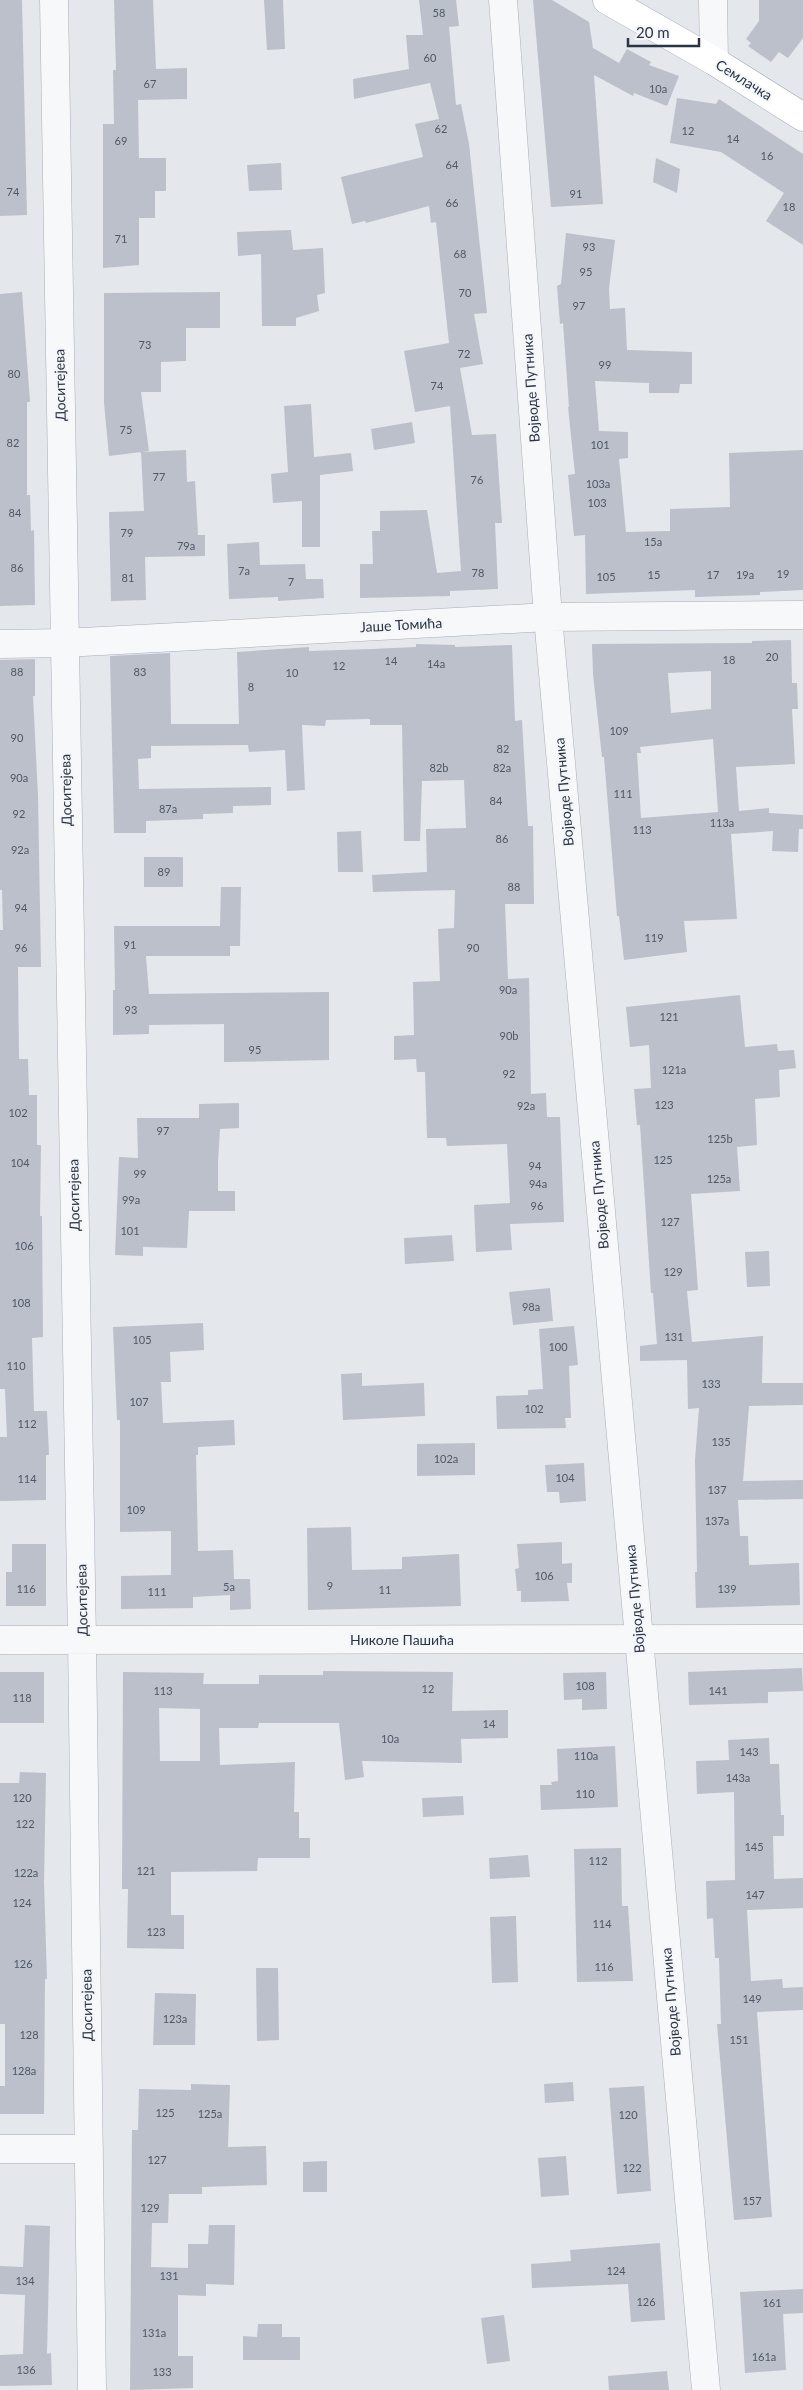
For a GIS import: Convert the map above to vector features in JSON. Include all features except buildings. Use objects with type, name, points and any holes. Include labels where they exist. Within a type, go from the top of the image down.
[{"type":"main road","name":"Семлачка","points":[[607,0],[714,61],[803,116]]},
{"type":"street","name":"Доситејева","points":[[54,0],[82,1640],[92,2390]]},
{"type":"street","name":"Војводе Путника","points":[[503,0],[548,617],[706,2390]]},
{"type":"street","points":[[712,0],[714,61]]},
{"type":"street","name":"Јаше Томића","points":[[0,644],[64,643],[548,617],[803,616]]},
{"type":"street","name":"Николе Пашића","points":[[0,1640],[803,1639]]},
{"type":"street","points":[[0,2149],[89,2148]]}]
